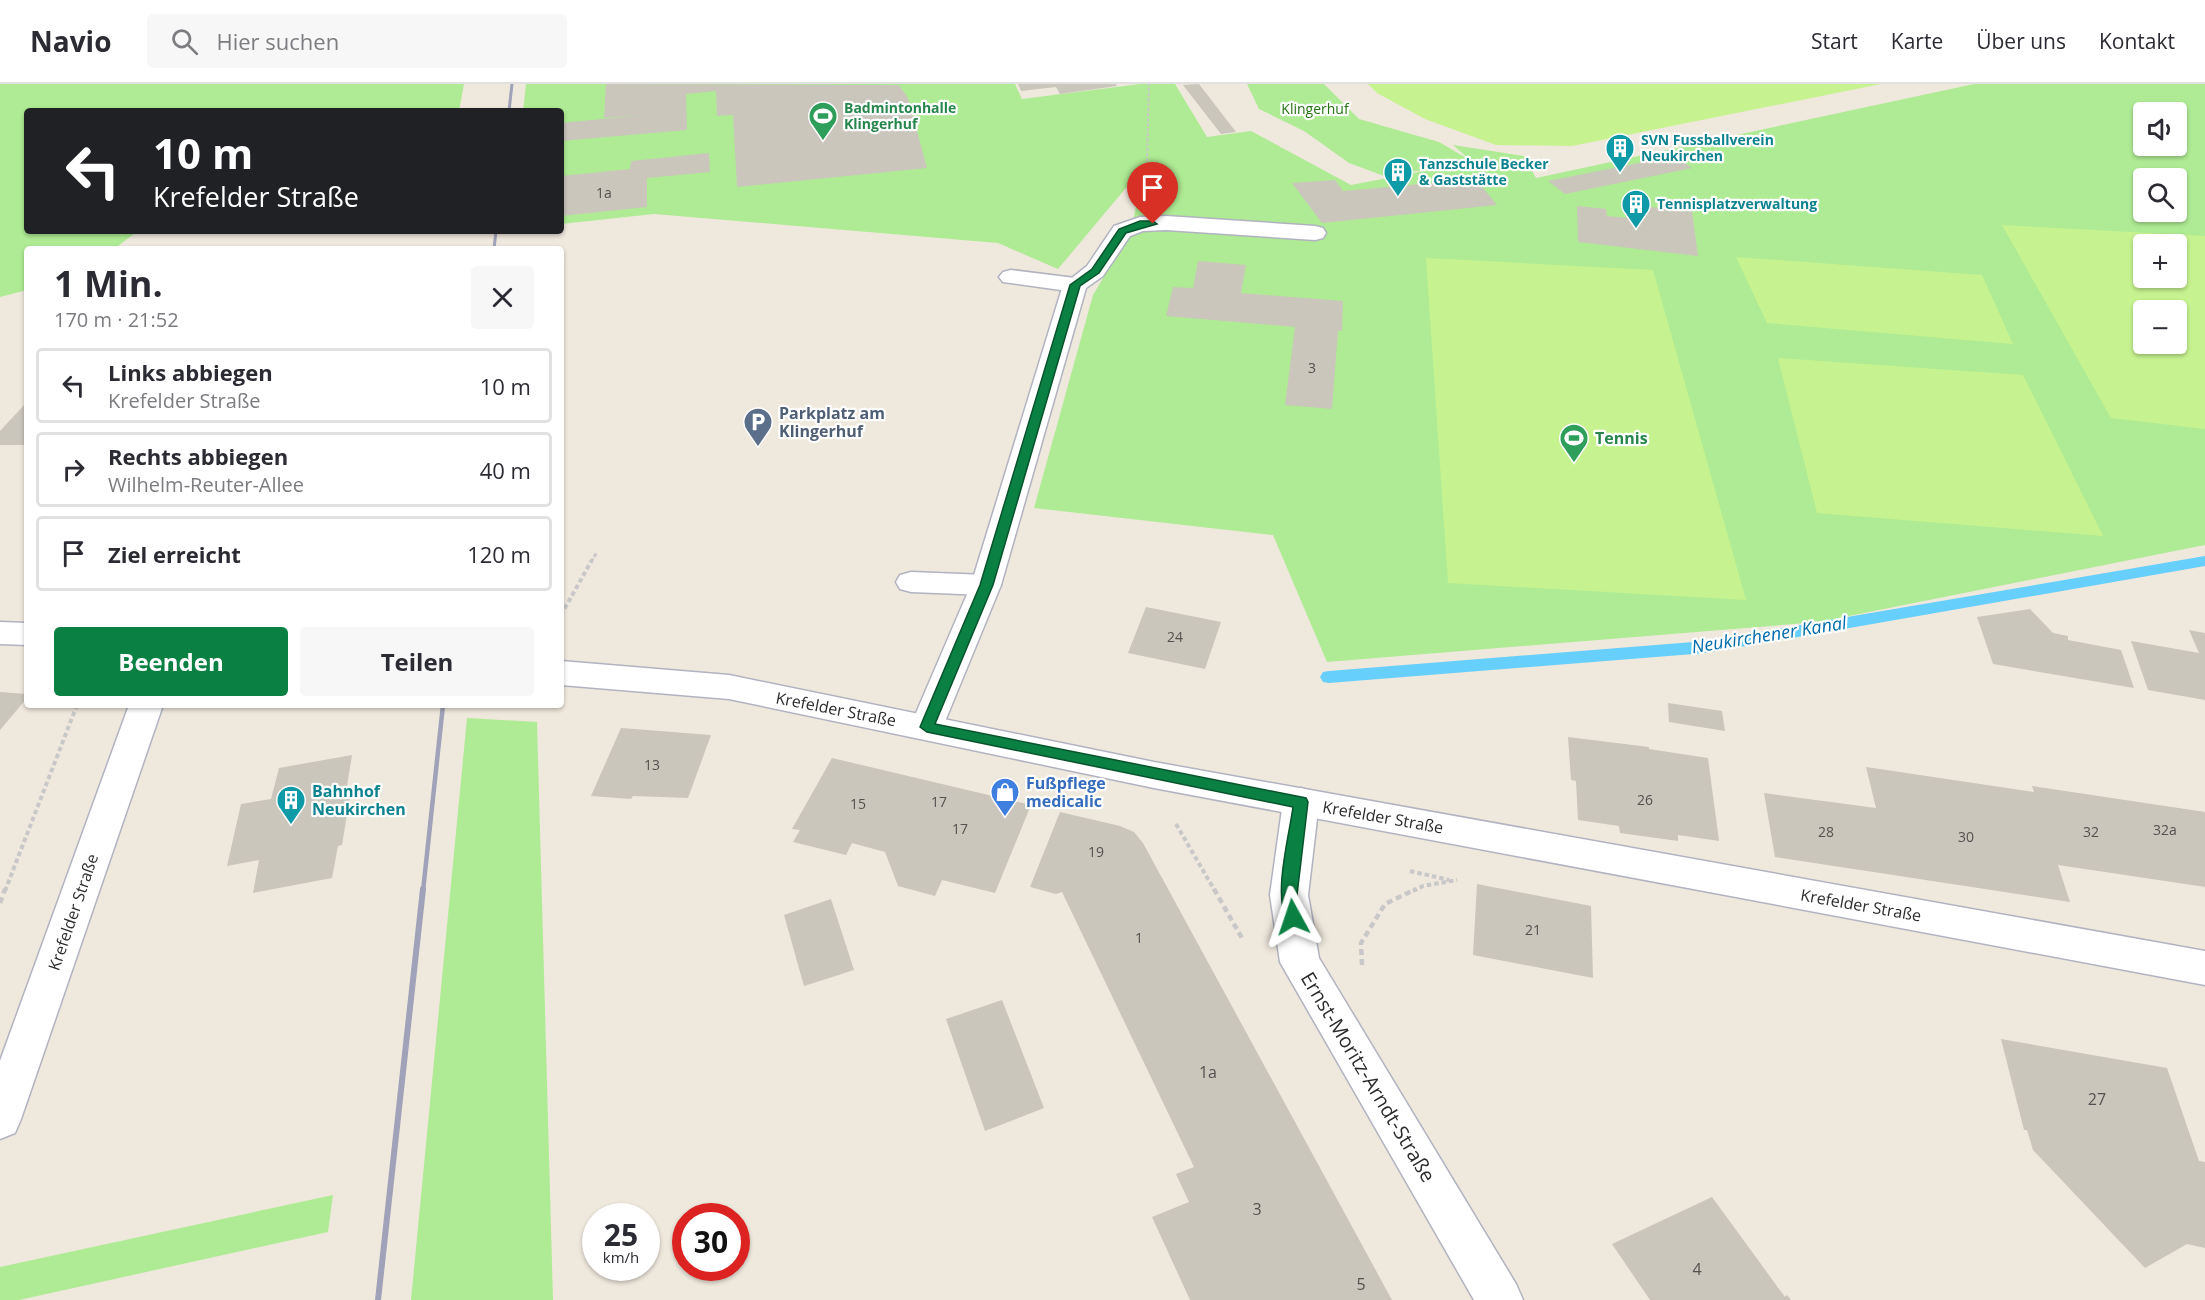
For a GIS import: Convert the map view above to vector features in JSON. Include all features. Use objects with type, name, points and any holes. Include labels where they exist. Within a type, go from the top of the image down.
[{"type":"street","points":[[927,727],[986,585],[1075,285],[1095,271],[1122,231],[1140,224],[1166,223],[1316,233]]},
{"type":"street","points":[[1011,277],[1075,285]]},
{"type":"street","points":[[911,582],[986,585]]},
{"type":"street","points":[[0,633],[24,633]]},
{"type":"street","name":"Krefelder Straße","points":[[564,673],[729,687],[1154,775],[2205,968]]},
{"type":"street","name":"Krefelder Straße","points":[[0,1119],[145,708]]},
{"type":"street","name":"Ernst-Moritz-Arndt-Straße","points":[[1301,802],[1289,895],[1300,962],[1500,1300]]},
{"type":"path","points":[[564,610],[597,552]]},
{"type":"path","points":[[0,903],[76,708]]},
{"type":"path","points":[[1362,975],[1361,943],[1385,904],[1423,886],[1468,879]]},
{"type":"green space","points":[[0,84],[464,84],[460,108],[24,108],[24,234],[134,234],[118,246],[24,246],[24,291],[0,297]]},
{"type":"green space","name":"Klingerhuf","points":[[526,84],[1015,84],[1022,99],[1140,84],[1175,84],[1207,137],[1251,131],[1351,185],[1450,166],[1384,176],[1349,163],[1304,131],[1259,109],[1247,84],[1324,84],[1359,119],[1439,142],[1470,160],[1453,145],[1524,156],[1536,178],[1974,84],[2205,84],[2205,545],[1819,622],[1327,662],[1273,535],[1034,508],[1093,295],[1130,233],[1146,164],[1058,269],[998,243],[654,214],[564,224],[564,108],[523,108]]},
{"type":"green space","points":[[1368,84],[1881,84],[1572,146],[1496,145],[1425,119],[1377,93]]},
{"type":"green space","points":[[2002,225],[2168,234],[2133,234],[2133,288],[2187,288],[2187,235],[2205,236],[2205,429],[2111,418]]},
{"type":"green space","points":[[1736,257],[1982,275],[2013,344],[1767,323]]},
{"type":"green space","name":"Tennis","points":[[1426,258],[1653,270],[1746,600],[1448,583]]},
{"type":"green space","points":[[1778,358],[2023,375],[2103,536],[1817,513]]},
{"type":"green space","points":[[467,718],[537,722],[553,1300],[411,1300]]},
{"type":"green space","points":[[333,1195],[328,1232],[19,1300],[0,1300],[0,1267]]},
{"type":"building","points":[[606,84],[899,85],[908,98],[927,168],[737,187],[733,115],[717,116],[716,91],[686,94],[687,130],[564,141],[564,123],[643,115],[604,118]]},
{"type":"building","points":[[1018,84],[1116,84],[1117,86],[1060,94],[1056,87],[1021,91]]},
{"type":"building","points":[[1199,84],[1236,132],[1221,134],[1183,85]]},
{"type":"building","points":[[709,153],[710,172],[647,178],[647,207],[564,216],[564,176],[630,169],[631,161]]},
{"type":"building","name":"SVN Fussballverein Neukirchen","points":[[1674,156],[1692,168],[1565,194],[1548,181]]},
{"type":"building","name":"Tanzschule Becker & Gaststätte","points":[[1476,179],[1497,205],[1322,223],[1292,183],[1335,180],[1343,191]]},
{"type":"building","name":"Tennisplatzverwaltung","points":[[1577,206],[1606,209],[1607,216],[1640,219],[1639,206],[1692,211],[1698,256],[1578,242]]},
{"type":"building","points":[[1198,261],[1246,265],[1241,293],[1343,301],[1342,331],[1338,331],[1332,409],[1285,405],[1295,327],[1166,316],[1173,287],[1193,288]]},
{"type":"building","points":[[24,405],[24,445],[0,445],[0,431]]},
{"type":"building","points":[[1146,607],[1221,622],[1205,669],[1128,653]]},
{"type":"building","points":[[2030,609],[2053,633],[2068,636],[2068,640],[2121,650],[2134,688],[1993,664],[1977,617]]},
{"type":"building","points":[[2189,630],[2205,633],[2205,700],[2148,690],[2131,641],[2199,653]]},
{"type":"building","points":[[0,692],[24,694],[24,702],[0,730]]},
{"type":"building","points":[[1668,703],[1722,711],[1725,731],[1669,722]]},
{"type":"building","points":[[621,728],[711,735],[688,798],[633,796],[631,799],[591,796]]},
{"type":"building","points":[[1568,737],[1649,747],[1649,749],[1708,758],[1719,841],[1678,835],[1678,841],[1620,833],[1619,826],[1578,820],[1576,781],[1571,780]]},
{"type":"building","name":"Bahnhof Neukirchen","points":[[352,755],[346,792],[351,791],[342,845],[338,846],[332,878],[253,893],[259,860],[227,866],[241,804],[271,799],[279,768]]},
{"type":"building","points":[[832,758],[1031,805],[995,893],[942,880],[935,896],[898,886],[885,852],[852,843],[846,855],[793,842],[800,830],[792,829]]},
{"type":"building","points":[[1866,767],[2034,792],[2032,786],[2205,812],[2205,887],[2058,865],[2070,902],[1775,857],[1764,793],[1876,808]]},
{"type":"building","points":[[1060,812],[1120,826],[1134,832],[1143,843],[1392,1300],[1190,1300],[1152,1217],[1189,1202],[1176,1174],[1194,1167],[1062,892],[1056,894],[1030,887]]},
{"type":"building","points":[[1477,884],[1591,906],[1593,978],[1473,955]]},
{"type":"building","points":[[831,899],[854,970],[804,986],[784,915]]},
{"type":"building","points":[[1002,1000],[1044,1108],[985,1131],[946,1019]]},
{"type":"building","points":[[2001,1039],[2167,1068],[2199,1161],[2205,1162],[2205,1248],[2187,1244],[2145,1268],[2033,1150],[2027,1130],[2024,1130]]},
{"type":"building","points":[[1712,1197],[1785,1297],[1787,1295],[1791,1300],[1650,1300],[1612,1244]]},
{"type":"waterway","name":"Neukirchener Kanal","points":[[1329,677],[1706,647],[2205,561]]},
{"type":"railway","points":[[509,108],[512,84]]},
{"type":"railway","points":[[494,246],[496,234]]},
{"type":"railway","points":[[423,891],[443,708]]},
{"type":"railway","points":[[378,1300],[423,889]]},
{"type":"place","name":"Badmintonhalle Klingerhuf","points":[[823,142]]},
{"type":"place","name":"SVN Fussballverein Neukirchen","points":[[1620,174]]},
{"type":"place","name":"Tanzschule Becker & Gaststätte","points":[[1398,198]]},
{"type":"place","name":"Tennisplatzverwaltung","points":[[1636,230]]},
{"type":"place","name":"Parkplatz am Klingerhuf","points":[[758,448]]},
{"type":"place","name":"Tennis","points":[[1574,464]]},
{"type":"place","name":"Fußpflege medicalic","points":[[1005,818]]},
{"type":"place","name":"Bahnhof Neukirchen","points":[[291,826]]},
{"type":"route","points":[[1153,224],[1140,224],[1122,231],[1095,271],[1075,285],[986,585],[927,727],[1154,775],[1301,802],[1289,895],[1293,917]]}]
